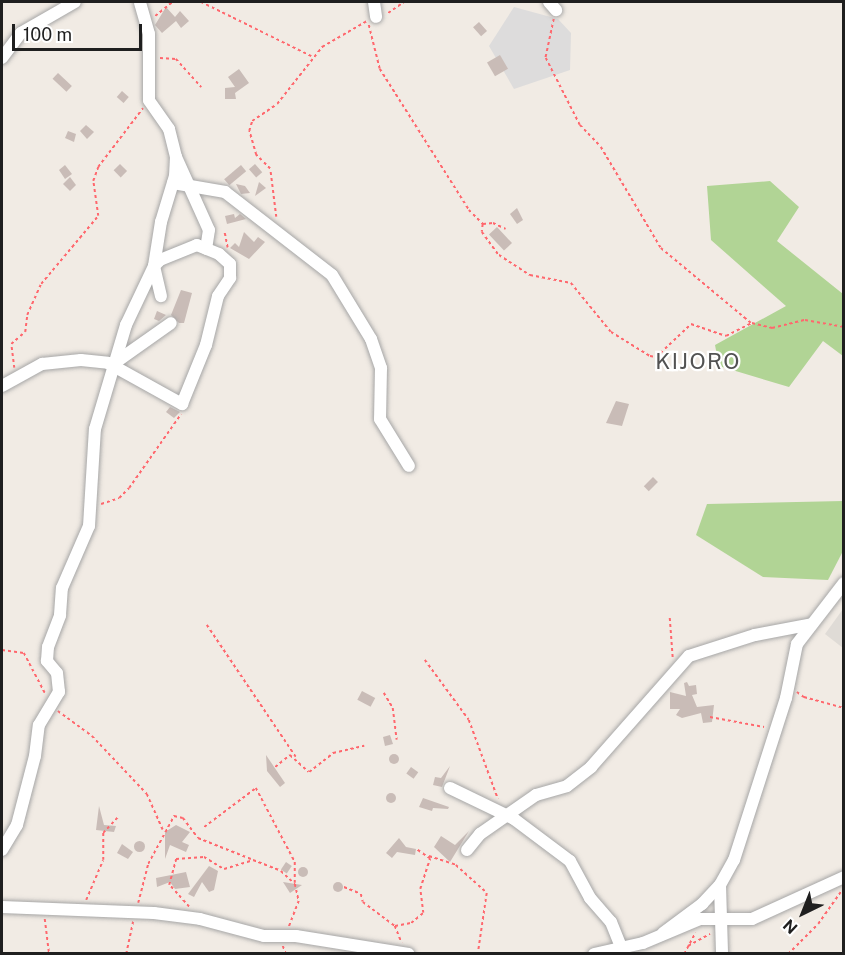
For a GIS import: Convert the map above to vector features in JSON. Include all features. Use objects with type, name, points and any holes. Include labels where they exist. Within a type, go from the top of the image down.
[{"type":"street","points":[[2,58],[21,33],[75,2]]},
{"type":"street","points":[[140,2],[147,22],[150,58],[149,100],[167,125],[176,157],[192,186],[209,230],[206,249]]},
{"type":"street","points":[[374,2],[376,17]]},
{"type":"street","points":[[2,850],[17,825],[35,756],[39,725],[51,706],[60,681],[47,661],[48,647],[60,615],[62,588],[89,526],[95,429],[126,325],[154,266],[160,222],[173,183],[176,157]]},
{"type":"street","points":[[173,183],[225,192],[332,275],[364,325],[381,368],[380,419],[409,466]]},
{"type":"street","points":[[6,382],[42,364],[65,360],[108,363],[113,368],[149,382],[182,404],[206,345],[218,296],[230,278],[230,264],[224,257],[206,249],[192,247],[154,266]]},
{"type":"street","points":[[154,266],[161,296]]},
{"type":"street","points":[[113,368],[124,354],[171,323]]},
{"type":"street","points":[[663,933],[720,885],[740,845],[773,730],[789,684],[797,644],[843,583]]},
{"type":"street","points":[[466,850],[480,834],[536,795],[570,784],[591,767],[674,669],[699,650],[812,624]]},
{"type":"street","points":[[450,788],[508,815],[579,872],[590,898],[611,922],[622,949]]},
{"type":"street","points":[[594,954],[622,949],[700,919],[722,924],[752,919],[843,877]]},
{"type":"street","points":[[720,885],[722,954]]},
{"type":"street","points":[[2,907],[86,909],[195,918],[242,931],[405,953]]},
{"type":"path","points":[[147,22],[172,2]]},
{"type":"path","points":[[201,2],[312,56]]},
{"type":"path","points":[[275,230],[276,201],[270,169],[256,155],[250,125],[276,104],[312,56],[351,27],[404,2]]},
{"type":"path","points":[[552,6],[546,58],[580,125],[601,147],[661,248],[752,323],[772,328],[805,320],[843,327]]},
{"type":"path","points":[[376,17],[369,25],[380,69],[468,210],[483,224],[493,223],[506,229]]},
{"type":"path","points":[[150,58],[173,58],[201,87]]},
{"type":"path","points":[[6,382],[14,366],[11,344],[25,332],[27,315],[41,284],[98,216],[93,181],[98,167],[149,100]]},
{"type":"path","points":[[483,224],[482,232],[499,255],[530,275],[571,283],[611,332],[650,356],[656,357],[691,324],[726,336],[752,323]]},
{"type":"path","points":[[224,257],[229,246],[225,233]]},
{"type":"path","points":[[96,509],[129,488],[180,419],[182,404]]},
{"type":"path","points":[[670,618],[674,669]]},
{"type":"path","points":[[207,625],[296,757],[309,772],[333,753],[363,746]]},
{"type":"path","points":[[2,650],[24,653],[51,706],[92,736],[147,794],[163,830]]},
{"type":"path","points":[[425,660],[469,720],[499,803]]},
{"type":"path","points":[[789,684],[804,697],[843,708]]},
{"type":"path","points":[[384,693],[393,708],[397,740]]},
{"type":"path","points":[[710,717],[773,730]]},
{"type":"path","points":[[275,767],[290,755],[296,757]]},
{"type":"path","points":[[204,827],[256,788],[295,862],[295,884],[299,901],[286,936]]},
{"type":"path","points":[[126,954],[148,864],[163,830],[174,816],[183,818],[198,838],[281,871],[295,884]]},
{"type":"path","points":[[86,909],[86,899],[103,860],[103,833],[118,817]]},
{"type":"path","points":[[417,850],[456,866],[487,893],[478,954]]},
{"type":"path","points":[[395,926],[411,922],[423,913],[420,889],[429,856]]},
{"type":"path","points":[[195,918],[169,885],[176,859],[204,857],[224,869],[253,860]]},
{"type":"path","points":[[344,888],[361,894],[363,902],[395,926],[405,953]]},
{"type":"path","points":[[788,954],[818,924],[843,888]]},
{"type":"path","points":[[43,908],[49,954]]},
{"type":"path","points":[[687,946],[722,924]]},
{"type":"shaded area","points":[[514,7],[558,19],[571,33],[570,70],[514,89],[489,46]]},
{"type":"shaded area","points":[[843,609],[843,648],[825,634]]},
{"type":"green space","points":[[770,181],[799,207],[777,241],[843,294],[843,356],[823,341],[789,387],[719,366],[715,345],[786,306],[711,240],[707,186]]},
{"type":"green space","points":[[843,501],[843,551],[828,580],[763,577],[696,535],[707,504]]},
{"type":"building","points":[[166,7],[175,17],[180,11],[189,21],[181,28],[176,21],[162,33],[155,25]]},
{"type":"building","points":[[479,22],[487,31],[481,36],[473,27]]},
{"type":"building","points":[[500,55],[508,69],[495,76],[487,62]]},
{"type":"building","points":[[239,69],[249,83],[235,93],[236,99],[225,99],[225,88],[235,87],[228,77]]},
{"type":"building","points":[[58,73],[72,86],[66,92],[53,79]]},
{"type":"building","points":[[122,91],[129,97],[124,103],[117,97]]},
{"type":"building","points":[[86,125],[94,132],[87,139],[80,131]]},
{"type":"building","points":[[68,131],[76,134],[74,142],[65,138]]},
{"type":"building","points":[[120,164],[127,171],[121,177],[114,170]]},
{"type":"building","points":[[255,164],[262,172],[256,178],[249,169]]},
{"type":"building","points":[[65,165],[72,174],[65,179],[59,170]]},
{"type":"building","points":[[241,165],[246,171],[229,185],[224,179]]},
{"type":"building","points":[[70,177],[76,185],[70,191],[63,184]]},
{"type":"building","points":[[259,182],[266,188],[255,196]]},
{"type":"building","points":[[236,184],[245,186],[250,193],[241,194]]},
{"type":"building","points":[[517,208],[523,220],[517,224],[510,214]]},
{"type":"building","points":[[234,214],[235,218],[240,214],[246,219],[227,224],[225,216]]},
{"type":"building","points":[[497,227],[512,243],[504,251],[489,235]]},
{"type":"building","points":[[244,232],[254,242],[258,237],[265,242],[249,259],[230,248],[235,243],[239,247]]},
{"type":"building","points":[[181,290],[192,293],[184,323],[179,323],[171,315]]},
{"type":"building","points":[[157,311],[166,315],[159,321],[154,319]]},
{"type":"building","points":[[616,401],[629,404],[622,426],[606,423]]},
{"type":"building","points":[[170,407],[180,412],[174,418],[166,412]]},
{"type":"building","points":[[653,477],[658,482],[649,491],[644,486]]},
{"type":"building","points":[[687,682],[689,686],[696,685],[697,694],[692,695],[697,707],[714,705],[712,722],[703,723],[701,713],[682,718],[676,715],[680,709],[670,709],[670,692],[686,696],[684,683]]},
{"type":"building","points":[[362,691],[375,698],[371,707],[357,700]]},
{"type":"building","points":[[390,735],[393,744],[385,746],[383,737]]},
{"type":"building","points":[[394,754],[398,755],[398,763],[394,764],[390,763],[389,759],[390,755]]},
{"type":"building","points":[[266,755],[285,783],[280,787],[267,771]]},
{"type":"building","points":[[450,766],[442,787],[433,785],[435,777],[441,778]]},
{"type":"building","points":[[411,767],[418,772],[414,779],[406,773]]},
{"type":"building","points":[[391,793],[396,798],[391,803],[386,798]]},
{"type":"building","points":[[423,798],[449,807],[448,809],[433,808],[432,811],[419,807]]},
{"type":"building","points":[[99,806],[104,825],[116,826],[114,832],[96,830]]},
{"type":"building","points":[[176,825],[190,832],[182,842],[189,845],[186,852],[170,845],[165,859],[165,832]]},
{"type":"building","points":[[469,831],[450,862],[434,847],[441,836],[455,845]]},
{"type":"building","points":[[399,838],[406,847],[416,849],[415,855],[397,852],[392,858],[386,853]]},
{"type":"building","points":[[139,841],[143,842],[143,850],[139,851],[135,850],[134,846],[135,842]]},
{"type":"building","points":[[122,844],[133,852],[128,859],[117,853]]},
{"type":"building","points":[[286,862],[292,866],[287,873],[281,869]]},
{"type":"building","points":[[209,866],[218,871],[214,890],[209,892],[202,882],[194,897],[188,894]]},
{"type":"building","points":[[303,867],[307,868],[307,876],[303,877],[299,876],[298,872],[299,868]]},
{"type":"building","points":[[186,872],[190,887],[175,889],[170,882],[157,887],[156,878]]},
{"type":"building","points":[[283,882],[302,885],[290,893]]},
{"type":"building","points":[[338,882],[342,883],[342,891],[338,892],[334,891],[333,887],[334,883]]},
{"type":"district","name":"KIJORO","points":[[698,362]]}]
